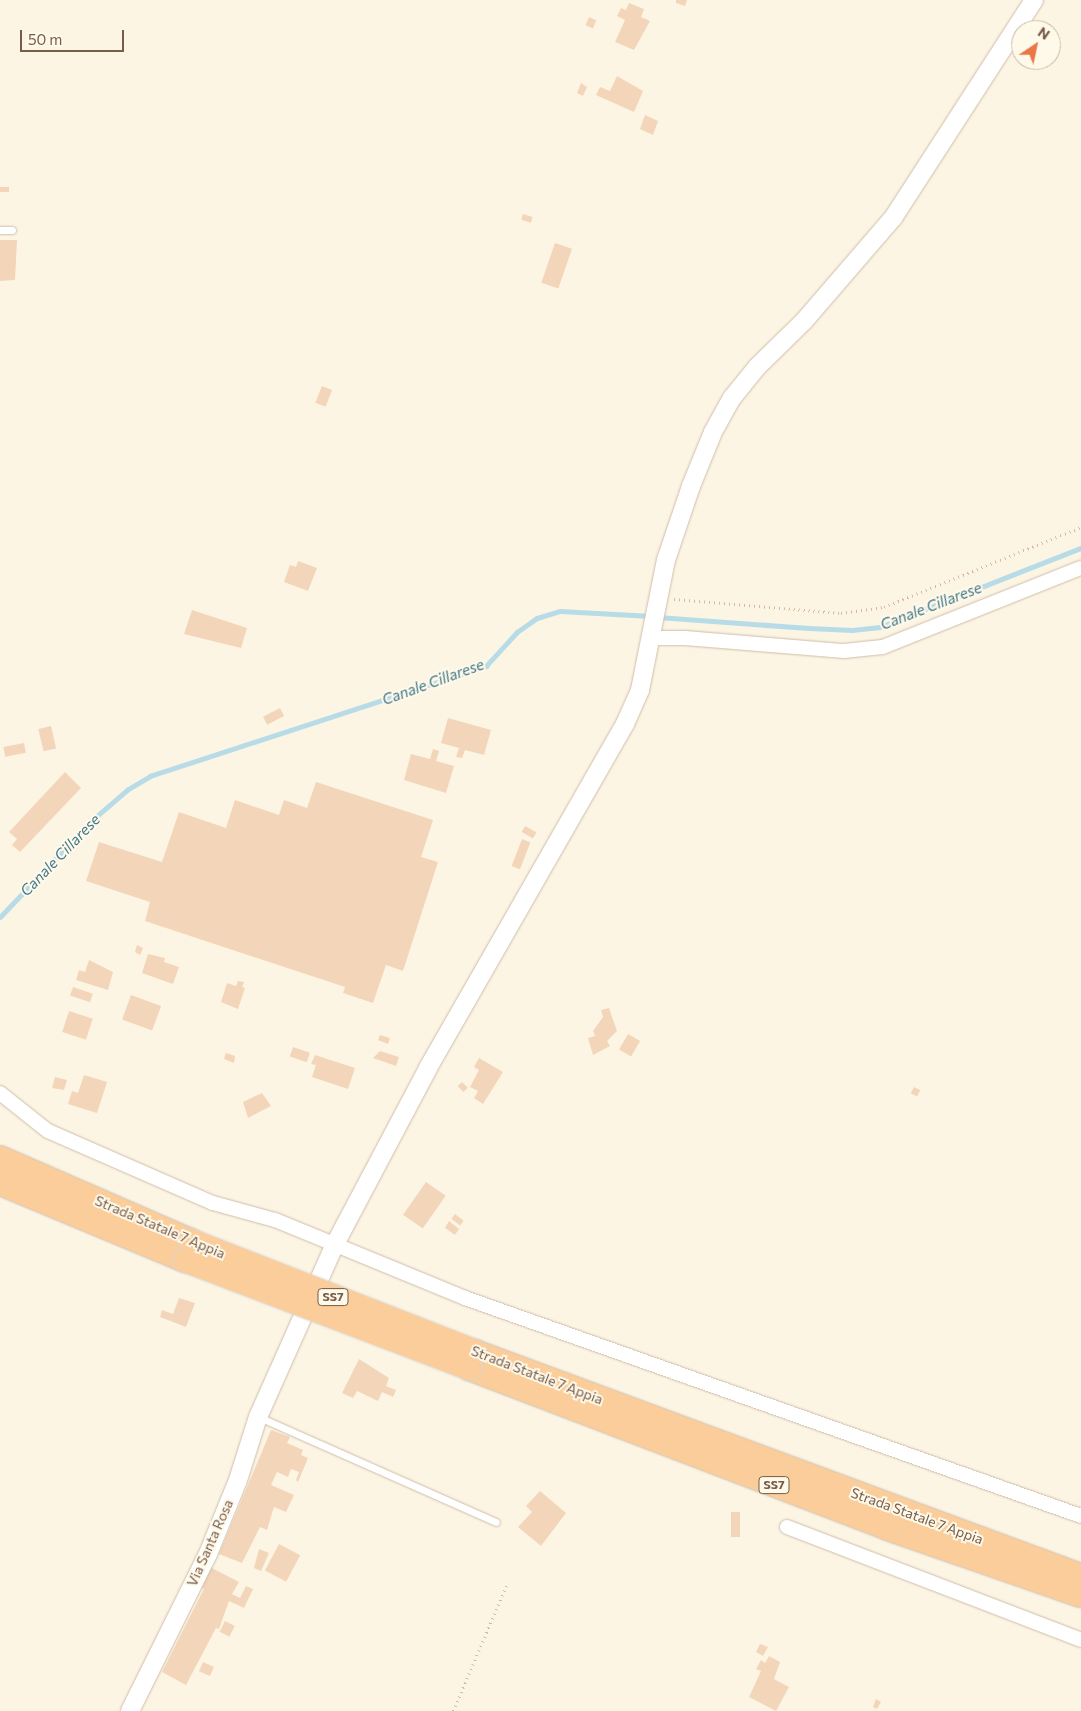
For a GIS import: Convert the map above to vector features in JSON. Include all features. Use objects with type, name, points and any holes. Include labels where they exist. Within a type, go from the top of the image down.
[{"type":"highway","name":"Strada Statale 7 Appia","points":[[0,1158],[188,1251]]},
{"type":"highway","name":"Strada Statale 7 Appia","points":[[0,1183],[188,1251],[472,1360],[887,1528],[1081,1594]]},
{"type":"highway","name":"Strada Statale 7 Appia","points":[[472,1360],[1081,1576]]},
{"type":"street","name":"Via Santa Rosa","points":[[130,1711],[208,1554],[238,1480],[258,1417],[335,1244],[433,1060],[624,724],[640,690],[652,638],[658,598],[691,486],[732,398],[757,367],[810,314],[893,218],[1034,0]]},
{"type":"street","points":[[652,638],[685,638],[844,651],[883,647],[1081,568]]},
{"type":"street","points":[[0,1093],[48,1131],[214,1203],[276,1220],[465,1298],[1081,1516]]},
{"type":"street","points":[[787,1527],[1081,1640]]},
{"type":"lane","points":[[0,230],[12,230]]},
{"type":"lane","points":[[258,1417],[496,1522]]},
{"type":"path","points":[[658,598],[840,612],[884,607],[1081,527]]},
{"type":"path","points":[[453,1711],[506,1586]]},
{"type":"building","points":[[676,0],[687,0],[685,6],[676,3]]},
{"type":"building","points":[[629,3],[644,9],[641,17],[650,21],[634,50],[615,42],[625,20],[617,16],[621,8],[626,10]]},
{"type":"building","points":[[589,17],[596,20],[593,28],[585,25]]},
{"type":"building","points":[[617,76],[643,91],[634,112],[596,95],[600,87],[610,91]]},
{"type":"building","points":[[581,83],[587,87],[583,96],[577,93]]},
{"type":"building","points":[[645,115],[658,121],[653,135],[640,129]]},
{"type":"building","points":[[0,187],[9,187],[9,192],[0,192]]},
{"type":"building","points":[[523,214],[533,217],[531,223],[521,220]]},
{"type":"building","points":[[0,240],[17,240],[15,280],[0,281]]},
{"type":"building","points":[[555,243],[572,249],[558,289],[541,283]]},
{"type":"building","points":[[322,386],[332,390],[325,407],[315,403]]},
{"type":"building","points":[[298,561],[317,568],[308,591],[284,582],[290,565],[296,567]]},
{"type":"building","points":[[192,610],[247,628],[241,648],[184,634]]},
{"type":"building","points":[[280,708],[284,716],[267,725],[263,717]]},
{"type":"building","points":[[448,718],[491,730],[484,755],[465,750],[462,758],[456,757],[459,748],[441,743]]},
{"type":"building","points":[[51,726],[56,748],[44,751],[38,729]]},
{"type":"building","points":[[24,743],[26,753],[5,757],[3,747]]},
{"type":"building","points":[[433,749],[439,751],[436,761],[454,766],[446,793],[404,780],[411,754],[430,759]]},
{"type":"building","points":[[65,772],[81,788],[20,852],[12,845],[17,839],[9,832]]},
{"type":"building","points":[[316,782],[433,820],[421,857],[438,862],[403,971],[386,965],[373,1003],[343,993],[345,987],[145,921],[150,902],[86,881],[99,842],[162,862],[179,812],[226,828],[235,800],[279,815],[284,800],[307,808]]},
{"type":"building","points":[[525,826],[536,832],[533,838],[522,832]]},
{"type":"building","points":[[522,839],[530,842],[520,869],[512,866]]},
{"type":"building","points":[[137,945],[143,948],[140,955],[135,952]]},
{"type":"building","points":[[148,954],[165,958],[164,962],[179,967],[173,984],[142,973]]},
{"type":"building","points":[[89,960],[113,972],[108,990],[76,980],[79,970],[85,972]]},
{"type":"building","points":[[238,981],[244,982],[242,987],[245,988],[238,1009],[221,1002],[227,983],[236,986]]},
{"type":"building","points":[[73,987],[93,994],[90,1002],[70,996]]},
{"type":"building","points":[[131,995],[161,1006],[152,1030],[122,1019]]},
{"type":"building","points":[[609,1008],[617,1031],[607,1041],[610,1046],[593,1055],[588,1038],[595,1036],[593,1031],[603,1017],[601,1010]]},
{"type":"building","points":[[69,1011],[93,1019],[86,1040],[62,1032]]},
{"type":"building","points":[[628,1034],[640,1041],[631,1057],[619,1050]]},
{"type":"building","points":[[380,1035],[390,1038],[388,1044],[378,1040]]},
{"type":"building","points":[[293,1047],[310,1053],[307,1062],[290,1056]]},
{"type":"building","points":[[380,1051],[399,1057],[396,1066],[373,1058]]},
{"type":"building","points":[[226,1053],[235,1056],[234,1063],[224,1059]]},
{"type":"building","points":[[315,1055],[355,1068],[348,1089],[312,1077],[316,1065],[311,1064]]},
{"type":"building","points":[[479,1058],[503,1072],[483,1104],[474,1098],[478,1091],[470,1087],[479,1070],[474,1067]]},
{"type":"building","points":[[84,1075],[107,1082],[97,1113],[68,1104],[72,1091],[78,1093]]},
{"type":"building","points":[[55,1077],[67,1080],[64,1090],[52,1088]]},
{"type":"building","points":[[462,1082],[468,1088],[463,1092],[458,1086]]},
{"type":"building","points":[[914,1087],[920,1090],[917,1096],[911,1093]]},
{"type":"building","points":[[262,1093],[271,1106],[248,1118],[243,1102]]},
{"type":"building","points":[[426,1182],[446,1196],[423,1229],[403,1215]]},
{"type":"building","points":[[455,1214],[464,1221],[460,1226],[451,1219]]},
{"type":"building","points":[[449,1221],[459,1229],[455,1235],[445,1228]]},
{"type":"building","points":[[179,1298],[195,1303],[186,1327],[160,1317],[162,1310],[173,1314]]},
{"type":"building","points":[[359,1359],[389,1378],[386,1386],[396,1390],[393,1397],[382,1392],[378,1401],[357,1391],[353,1398],[342,1393]]},
{"type":"building","points":[[271,1430],[290,1437],[287,1443],[303,1450],[301,1455],[308,1458],[298,1482],[296,1480],[299,1472],[291,1469],[288,1477],[277,1472],[271,1485],[294,1495],[286,1512],[274,1507],[267,1530],[260,1527],[242,1563],[219,1554]]},
{"type":"building","points":[[540,1491],[566,1513],[541,1546],[518,1527],[532,1512],[526,1506]]},
{"type":"building","points":[[731,1512],[740,1512],[740,1537],[731,1537]]},
{"type":"building","points":[[279,1544],[300,1555],[286,1582],[265,1570]]},
{"type":"building","points":[[259,1549],[269,1553],[261,1571],[254,1568]]},
{"type":"building","points":[[210,1567],[239,1582],[232,1594],[240,1598],[246,1586],[253,1589],[244,1608],[229,1601],[219,1629],[216,1628],[186,1685],[162,1672],[204,1589],[199,1586]]},
{"type":"building","points":[[225,1621],[235,1626],[229,1637],[220,1632]]},
{"type":"building","points":[[760,1644],[768,1647],[763,1656],[756,1652]]},
{"type":"building","points":[[769,1656],[780,1662],[774,1679],[789,1687],[776,1711],[749,1697],[761,1671],[756,1669],[761,1660],[765,1663]]},
{"type":"building","points":[[203,1662],[214,1667],[210,1676],[199,1671]]},
{"type":"building","points":[[876,1699],[881,1702],[877,1709],[873,1707]]},
{"type":"waterway","name":"Canale Cillarese","points":[[658,617],[852,630],[880,627],[1081,548]]},
{"type":"waterway","name":"Canale Cillarese","points":[[0,917],[90,822],[127,790],[150,776],[486,666],[517,632],[537,618],[560,611],[651,616]]}]
